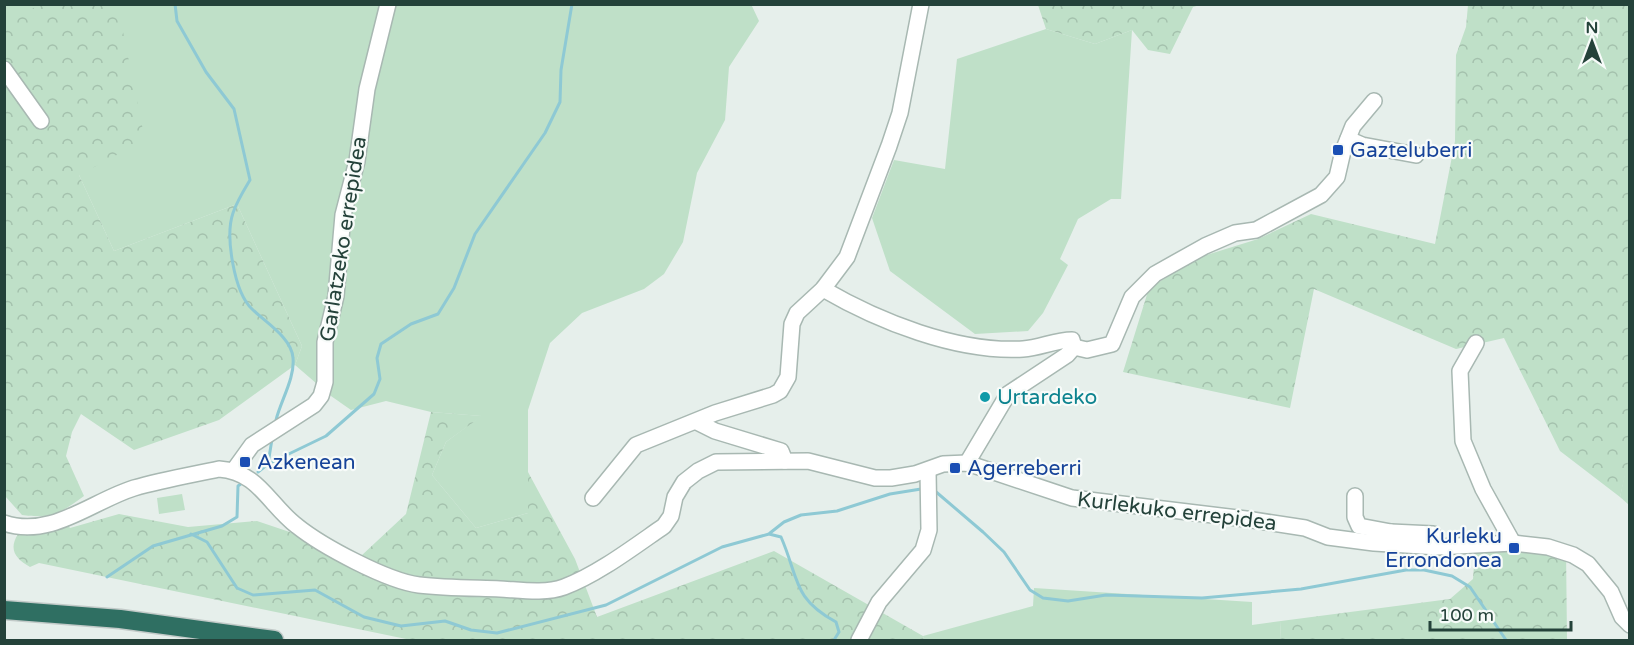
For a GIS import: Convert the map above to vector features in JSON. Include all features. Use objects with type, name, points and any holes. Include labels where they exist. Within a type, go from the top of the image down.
[{"type":"highway","points":[[4,610],[120,619],[274,640]]},
{"type":"street","name":"Garlatzeko errepidea","points":[[234,470],[252,446],[314,405],[321,396],[325,382],[325,342],[336,296],[343,215],[357,161],[367,89],[388,4]]},
{"type":"street","points":[[593,498],[636,446],[780,391],[788,377],[792,324],[797,313],[823,289],[847,257],[856,237],[900,112],[921,4]]},
{"type":"street","points":[[4,69],[41,122]]},
{"type":"street","points":[[1074,347],[1087,350],[1112,344],[1132,297],[1155,274],[1205,246],[1235,233],[1256,230],[1321,195],[1336,177],[1353,126],[1374,101]]},
{"type":"street","points":[[1348,139],[1369,147],[1416,155]]},
{"type":"street","points":[[823,289],[858,309],[915,331],[985,348],[1022,350],[1061,340],[1072,340],[1074,347]]},
{"type":"street","points":[[1476,343],[1460,370],[1463,441],[1483,489],[1513,543]]},
{"type":"street","points":[[967,463],[1008,394],[1067,355],[1074,347]]},
{"type":"street","points":[[697,422],[715,431],[781,450],[785,461]]},
{"type":"street","name":"Kurlekuko errepidea","points":[[234,470],[251,478],[272,503],[298,527],[369,568],[417,585],[535,591],[562,588],[599,568],[664,526],[671,516],[675,497],[684,482],[698,471],[716,462],[822,463],[874,477],[903,477],[928,471],[943,464],[967,463],[1072,498],[1305,528],[1328,537],[1391,538],[1438,547],[1513,543],[1548,547],[1573,555],[1588,564],[1603,580],[1622,617],[1629,625]]},
{"type":"street","points":[[4,523],[15,527],[36,527],[63,520],[132,489],[219,469],[234,470]]},
{"type":"street","points":[[860,640],[879,602],[915,560],[927,541],[928,471]]},
{"type":"street","points":[[1355,496],[1355,517],[1359,526],[1391,538],[1434,534]]},
{"type":"green space","points":[[751,4],[759,21],[729,67],[725,120],[697,173],[683,242],[664,274],[644,289],[582,313],[550,343],[528,410],[528,513],[476,528],[432,475],[446,442],[481,416],[431,412],[386,401],[351,410],[295,365],[302,346],[237,204],[114,251],[79,175],[5,81],[5,5]]},
{"type":"green space","points":[[1038,4],[1200,5],[1193,7],[1170,54],[1148,50],[1132,30],[1095,44],[1046,29]]},
{"type":"green space","points":[[38,5],[115,5],[119,12],[145,140],[79,175],[114,251],[237,204],[302,346],[295,365],[219,420],[134,450],[81,414],[72,432],[66,456],[84,496],[62,511],[41,516],[22,515],[5,496],[5,27]]},
{"type":"green space","points":[[1468,5],[1629,5],[1630,454],[1620,497],[1560,451],[1504,338],[1456,349],[1314,289],[1290,408],[1123,372],[1149,288],[1200,257],[1258,239],[1311,214],[1435,244],[1455,141],[1456,55],[1466,27]]},
{"type":"green space","points":[[1046,29],[1095,44],[1132,30],[1121,199],[1111,199],[1078,219],[1060,259],[1068,265],[1043,313],[1028,331],[975,334],[890,271],[872,218],[894,160],[945,169],[957,59]]},
{"type":"green space","points":[[431,412],[482,416],[446,442],[432,475],[476,528],[528,513],[528,472],[575,559],[597,617],[774,551],[923,636],[924,640],[411,640],[39,563],[30,567],[15,554],[14,545],[18,534],[59,529],[67,524],[70,528],[119,514],[188,527],[257,521],[361,556],[406,514]]},
{"type":"green space","points":[[1629,454],[1629,505],[1620,497]]},
{"type":"green space","points":[[182,494],[185,510],[159,514],[157,498]]},
{"type":"green space","points":[[1566,548],[1567,640],[1280,640],[1281,621],[1450,599],[1473,579],[1475,552]]},
{"type":"green space","points":[[1034,588],[1252,602],[1252,625],[1281,621],[1280,640],[924,640],[923,636],[1033,606]]},
{"type":"waterway","points":[[175,4],[177,21],[206,72],[234,109],[250,180],[233,213],[231,223],[231,249],[236,277],[246,301],[283,337],[293,358],[290,381],[276,420]]},
{"type":"waterway","points":[[268,464],[326,436],[374,394],[380,379],[377,358],[381,344],[411,324],[438,314],[454,288],[475,234],[545,133],[560,102],[561,70],[572,4]]},
{"type":"waterway","points":[[258,472],[268,464],[272,439]]},
{"type":"waterway","points":[[107,577],[153,546],[222,526],[237,517],[238,486],[242,483]]},
{"type":"waterway","points":[[770,533],[784,522],[801,515],[837,511],[890,494],[921,489]]},
{"type":"waterway","points":[[935,491],[1004,552],[1030,590],[1043,598],[1068,601],[1106,595],[1202,598],[1301,589],[1406,570],[1424,570],[1452,576],[1470,587],[1506,640]]},
{"type":"waterway","points":[[191,534],[207,542],[237,588],[253,595],[315,590],[364,617],[401,626],[445,621],[471,630],[497,633],[606,605],[722,547],[769,534],[781,537],[804,595],[811,604],[836,622],[839,632],[834,640]]},
{"type":"place","name":"Gazteluberri","points":[[1338,150]]},
{"type":"place","name":"Urtardeko","points":[[985,397]]},
{"type":"place","name":"Azkenean","points":[[245,462]]},
{"type":"place","name":"Agerreberri","points":[[955,468]]},
{"type":"place","name":"Kurleku Errondonea","points":[[1514,548]]}]
